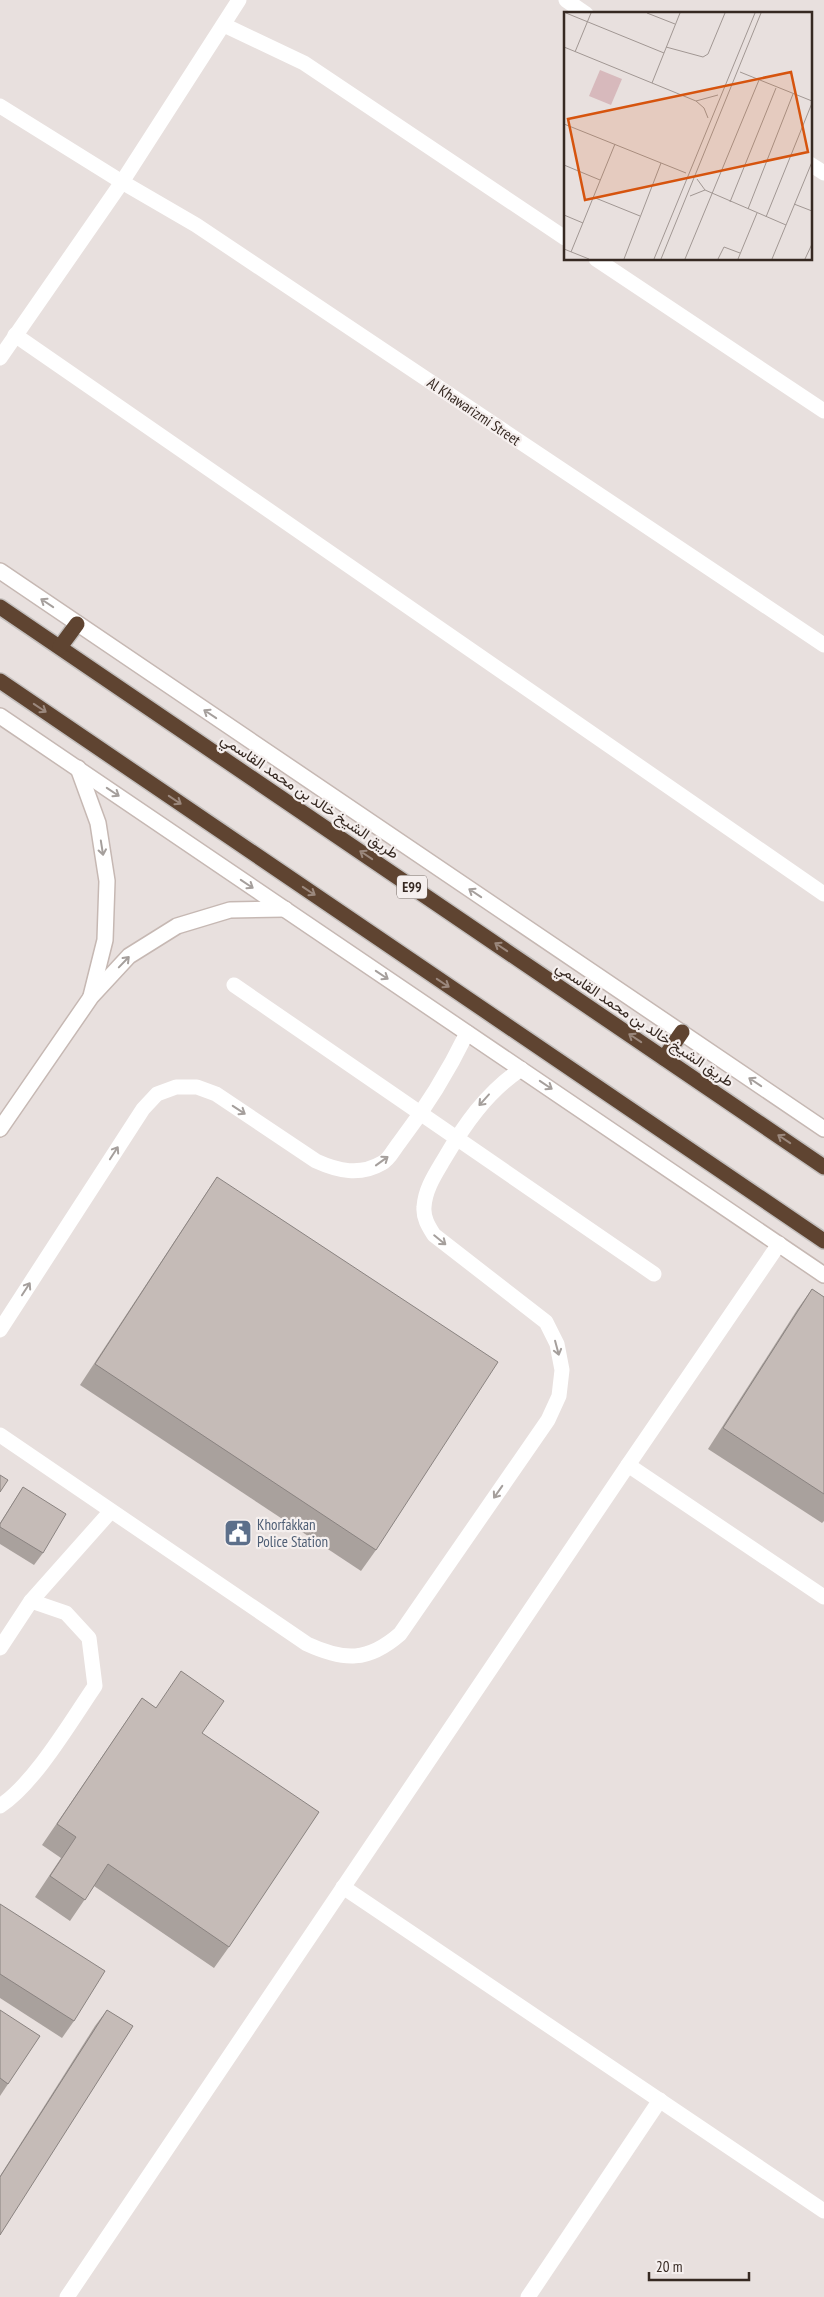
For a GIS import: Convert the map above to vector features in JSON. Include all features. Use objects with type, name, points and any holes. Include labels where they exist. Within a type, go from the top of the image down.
[{"type":"highway","name":"طريق الشيخ خالد بن محمد القاسمي","points":[[0,607],[824,1167]]},
{"type":"highway","points":[[60,647],[76,624]]},
{"type":"highway","points":[[0,681],[824,1241]]},
{"type":"highway","points":[[664,1058],[682,1032]]},
{"type":"street","points":[[0,358],[122,182],[240,0]]},
{"type":"street","points":[[566,0],[583,12]]},
{"type":"street","points":[[224,25],[304,63],[564,237]]},
{"type":"street","name":"Al Khawarizmi Street","points":[[0,106],[122,182],[196,225],[824,645]]},
{"type":"street","points":[[812,165],[824,173]]},
{"type":"street","points":[[598,260],[824,411]]},
{"type":"street","points":[[15,335],[824,894]]},
{"type":"street","points":[[0,571],[824,1129]]},
{"type":"street","points":[[0,716],[824,1275]]},
{"type":"street","points":[[78,768],[98,824],[108,881],[105,940],[91,997]]},
{"type":"street","points":[[0,1129],[91,997],[129,956],[177,926],[230,910],[285,909]]},
{"type":"street","points":[[234,985],[654,1274]]},
{"type":"street","points":[[0,1330],[143,1109],[158,1094],[176,1087],[197,1087],[203,1089],[216,1094],[316,1161],[332,1168],[350,1172],[367,1170],[384,1162],[420,1113],[454,1060],[467,1033]]},
{"type":"street","points":[[0,1435],[307,1644],[325,1652],[345,1657],[365,1656],[384,1648],[400,1634],[548,1420],[559,1396],[562,1370],[557,1344],[546,1322],[434,1235],[427,1223],[424,1209],[425,1196],[430,1183],[456,1137],[486,1097],[502,1082],[521,1069]]},
{"type":"street","points":[[67,2297],[779,1244]]},
{"type":"street","points":[[628,1465],[824,1597]]},
{"type":"street","points":[[0,1648],[31,1601],[111,1511]]},
{"type":"street","points":[[0,1806],[14,1797],[58,1741],[95,1686],[89,1638],[66,1613],[31,1601]]},
{"type":"street","points":[[343,1887],[823,2209]]},
{"type":"street","points":[[528,2297],[660,2100]]},
{"type":"building","points":[[217,1177],[498,1362],[376,1550],[95,1364]]},
{"type":"building","points":[[812,1289],[824,1297],[824,1494],[723,1428]]},
{"type":"building","points":[[0,1475],[8,1480],[0,1492]]},
{"type":"building","points":[[23,1487],[66,1514],[43,1553],[0,1527]]},
{"type":"building","points":[[181,1671],[224,1701],[202,1733],[319,1812],[229,1947],[108,1864],[85,1900],[50,1876],[76,1837],[57,1824],[142,1698],[156,1708]]},
{"type":"building","points":[[0,1904],[105,1971],[74,2021],[0,1974]]},
{"type":"building","points":[[0,2010],[40,2036],[8,2084],[0,2078]]},
{"type":"building","points":[[107,2010],[133,2026],[0,2235],[0,2177]]},
{"type":"place","name":"Khorfakkan Police Station","points":[[238,1533]]}]
